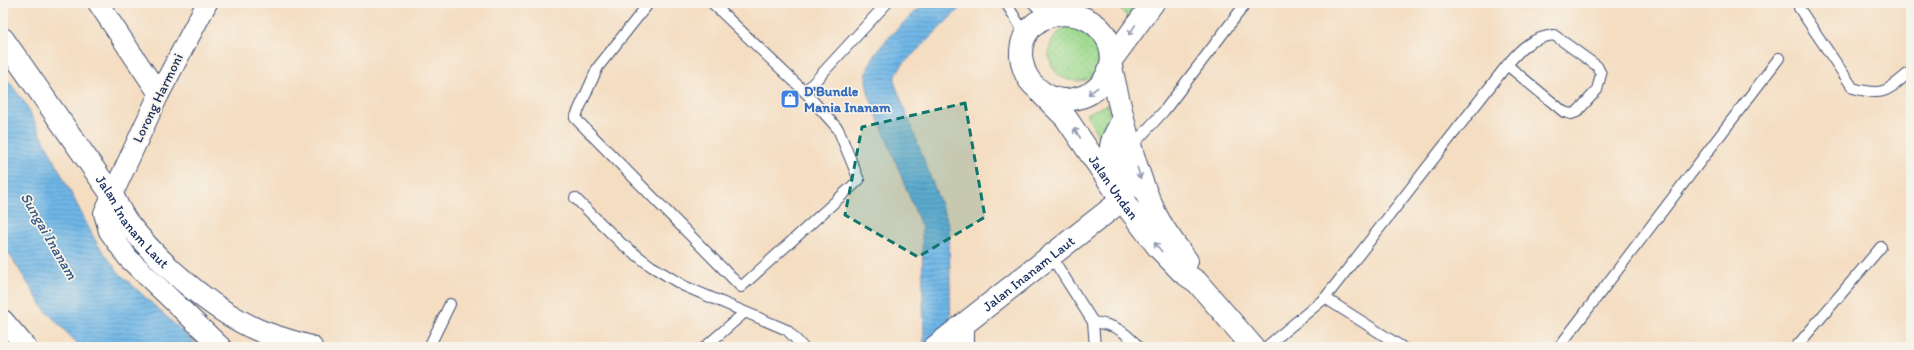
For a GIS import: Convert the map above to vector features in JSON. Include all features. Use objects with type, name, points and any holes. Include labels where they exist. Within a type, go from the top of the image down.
[{"type":"street","points":[[98,3],[159,94]]},
{"type":"street","name":"Lorong Harmoni","points":[[207,3],[159,94],[104,213],[109,231],[128,258],[221,347]]},
{"type":"street","points":[[1035,88],[1048,96],[1062,100],[1078,99],[1092,92],[1104,82],[1112,63],[1153,3]]},
{"type":"street","name":"Jalan Undan","points":[[1197,282],[1190,264],[1171,240],[1156,214],[1142,184],[1123,119],[1112,63],[1109,36],[1102,25],[1092,16],[1073,6],[1055,10],[1039,8],[1034,22],[1025,34],[1021,48],[1022,63],[1026,76],[1035,88],[1066,118],[1122,200],[1158,247],[1182,272],[1197,282],[1253,347]]},
{"type":"street","name":"Jalan Inanam Laut","points":[[3,39],[112,195],[126,221],[156,256],[193,289],[222,310],[258,330],[311,347]]},
{"type":"street","points":[[1122,200],[1127,194],[1127,188],[1112,154],[1111,147],[1123,119]]},
{"type":"street","name":"Jalan Inanam Laut","points":[[935,347],[1122,200]]},
{"type":"street","points":[[3,320],[18,344]]},
{"type":"street","points":[[964,325],[964,347]]},
{"type":"lane","points":[[649,3],[598,67],[575,118],[742,287],[859,180],[838,129],[805,92],[712,3]]},
{"type":"lane","points":[[805,92],[887,3]]},
{"type":"lane","points":[[1006,3],[1025,34]]},
{"type":"lane","points":[[1132,147],[1164,111],[1246,3]]},
{"type":"lane","points":[[1800,3],[1799,8],[1854,88],[1872,93],[1889,90],[1911,71]]},
{"type":"lane","points":[[1266,347],[1325,298],[1507,66],[1519,51],[1539,37],[1554,35],[1597,66],[1601,74],[1597,90],[1577,112],[1571,114],[1564,112],[1507,66]]},
{"type":"lane","points":[[1559,347],[1779,58]]},
{"type":"lane","points":[[575,198],[622,244],[651,266],[684,286],[744,313],[787,330],[803,347]]},
{"type":"lane","points":[[1796,347],[1881,247]]},
{"type":"lane","points":[[1050,256],[1093,322],[1095,347]]},
{"type":"lane","points":[[1325,298],[1402,347]]},
{"type":"lane","points":[[429,347],[450,304]]},
{"type":"lane","points":[[705,347],[744,313]]},
{"type":"lane","points":[[1093,322],[1109,324],[1124,331],[1140,347]]},
{"type":"highlighted area","points":[[965,103],[985,217],[918,257],[845,215],[862,127]]},
{"type":"green space","points":[[1111,3],[1135,3],[1128,18],[1122,10]]},
{"type":"green space","points":[[1074,25],[1083,26],[1105,51],[1096,74],[1086,80],[1072,81],[1061,77],[1054,69],[1050,60],[1049,50],[1053,40],[1061,31]]},
{"type":"green space","points":[[1108,104],[1112,138],[1124,182],[1086,114]]},
{"type":"water","points":[[925,3],[965,3],[902,65],[895,77],[895,84],[949,226],[951,347],[924,347],[922,228],[869,95],[866,81],[868,68],[880,48],[898,28]]},
{"type":"water","name":"Sungai Inanam","points":[[3,74],[25,103],[96,242],[119,273],[199,347],[81,347],[44,309],[3,244]]},
{"type":"place","name":"D'Bundle Mania Inanam","points":[[790,99]]}]
